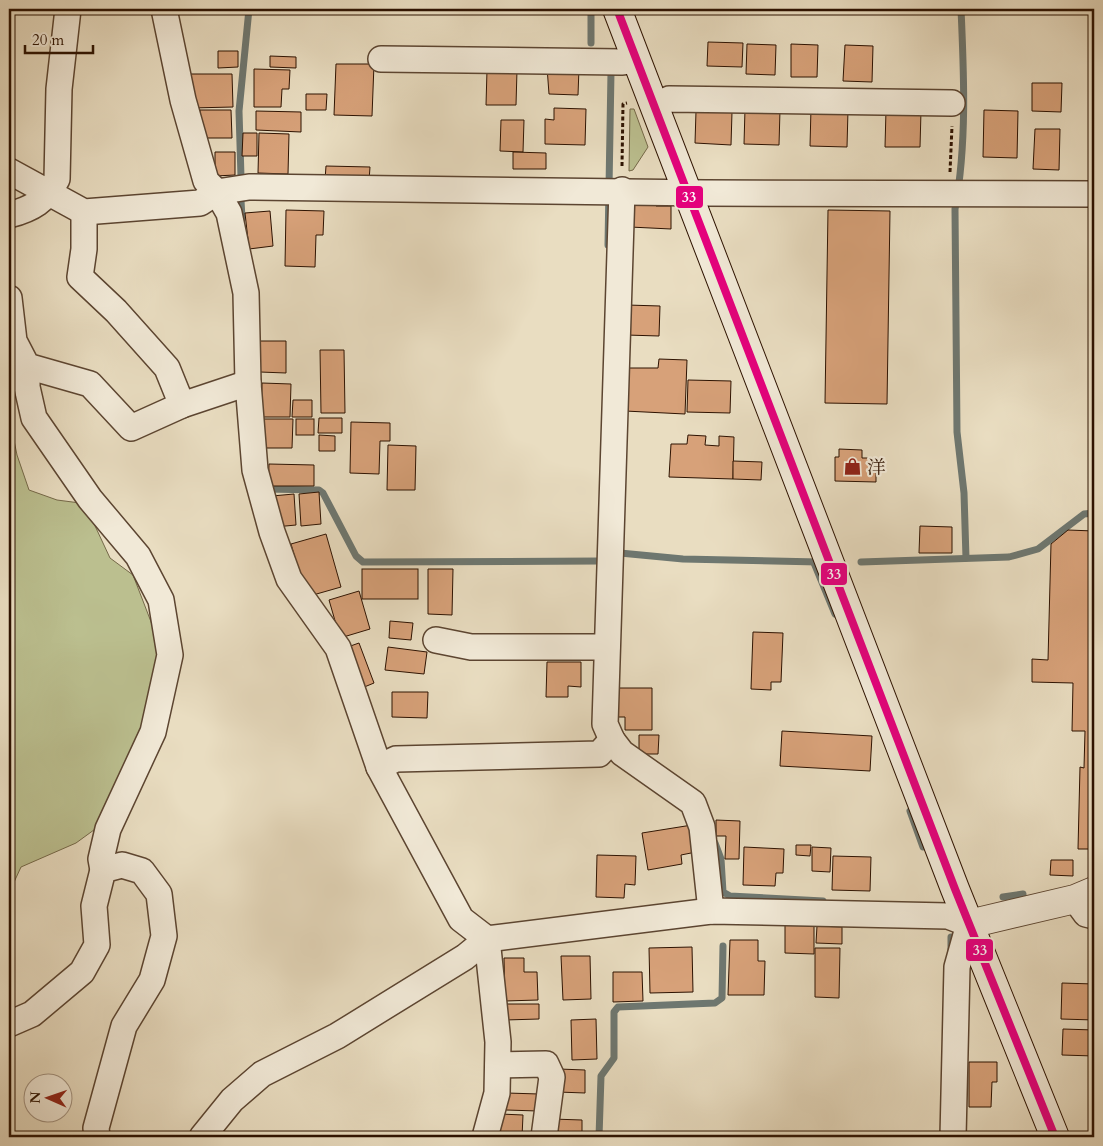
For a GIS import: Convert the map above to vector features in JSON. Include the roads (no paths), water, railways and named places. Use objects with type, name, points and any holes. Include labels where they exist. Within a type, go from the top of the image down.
[{"type":"main road","points":[[617,9],[636,60],[642,104],[686,191],[969,924],[1056,1137]]},
{"type":"main road","points":[[969,924],[1088,902]]},
{"type":"street","points":[[9,215],[25,211],[40,204],[50,192],[57,179],[59,89],[68,9]]},
{"type":"street","points":[[164,9],[184,100],[206,181],[216,192],[229,213],[246,294],[248,383],[256,470],[272,532],[289,579],[338,648],[378,767],[462,919],[487,939],[498,1042],[498,1064],[497,1093],[485,1137]]},
{"type":"street","points":[[381,59],[621,62],[636,60]]},
{"type":"street","points":[[642,104],[669,99],[952,102]]},
{"type":"street","points":[[9,171],[84,212],[200,203],[216,192],[249,187],[614,190],[705,193],[1094,194]]},
{"type":"street","points":[[606,746],[600,647],[614,190]]},
{"type":"street","points":[[84,212],[80,278],[116,311],[167,368],[182,405]]},
{"type":"street","points":[[9,301],[14,341],[26,366],[26,387],[34,418],[90,499],[138,556],[161,600],[170,655],[153,732],[108,829],[101,860],[104,870],[94,906],[97,945],[82,972],[32,1014],[9,1024]]},
{"type":"street","points":[[26,366],[90,384],[131,428],[182,405],[248,383]]},
{"type":"street","points":[[436,640],[471,647],[600,647]]},
{"type":"street","points":[[378,767],[396,759],[606,746],[622,753],[693,803],[702,827],[711,911]]},
{"type":"street","points":[[97,1137],[96,1128],[124,1026],[152,980],[164,936],[159,894],[142,871],[122,865],[104,870]]},
{"type":"street","points":[[202,1137],[232,1100],[262,1074],[337,1036],[465,956],[487,939],[711,911],[948,916],[969,924],[957,967],[953,1137]]},
{"type":"street","points":[[498,1064],[546,1064],[552,1077],[544,1137]]},
{"type":"waterway","points":[[241,177],[239,111],[249,9]]},
{"type":"waterway","points":[[591,9],[591,43]]},
{"type":"waterway","points":[[961,9],[964,84],[963,135],[955,209],[957,432],[964,493],[966,558]]},
{"type":"waterway","points":[[608,245],[611,72]]},
{"type":"waterway","points":[[241,200],[242,219]]},
{"type":"waterway","points":[[266,489],[319,490],[323,493],[356,556],[363,562],[600,561]]},
{"type":"waterway","points":[[861,562],[1009,557],[1038,549],[1084,514],[1094,513]]},
{"type":"waterway","points":[[620,553],[683,559],[819,562]]},
{"type":"waterway","points":[[814,563],[835,614]]},
{"type":"waterway","points":[[910,811],[923,847]]},
{"type":"waterway","points":[[715,843],[721,859],[723,892],[730,896],[823,901]]},
{"type":"waterway","points":[[1003,897],[1023,894]]},
{"type":"waterway","points":[[951,937],[951,951]]},
{"type":"waterway","points":[[599,1137],[601,1076],[614,1058],[614,1012],[618,1007],[715,1003],[722,998],[723,946]]},
{"type":"place","name":"洋","points":[[853,467]]}]
